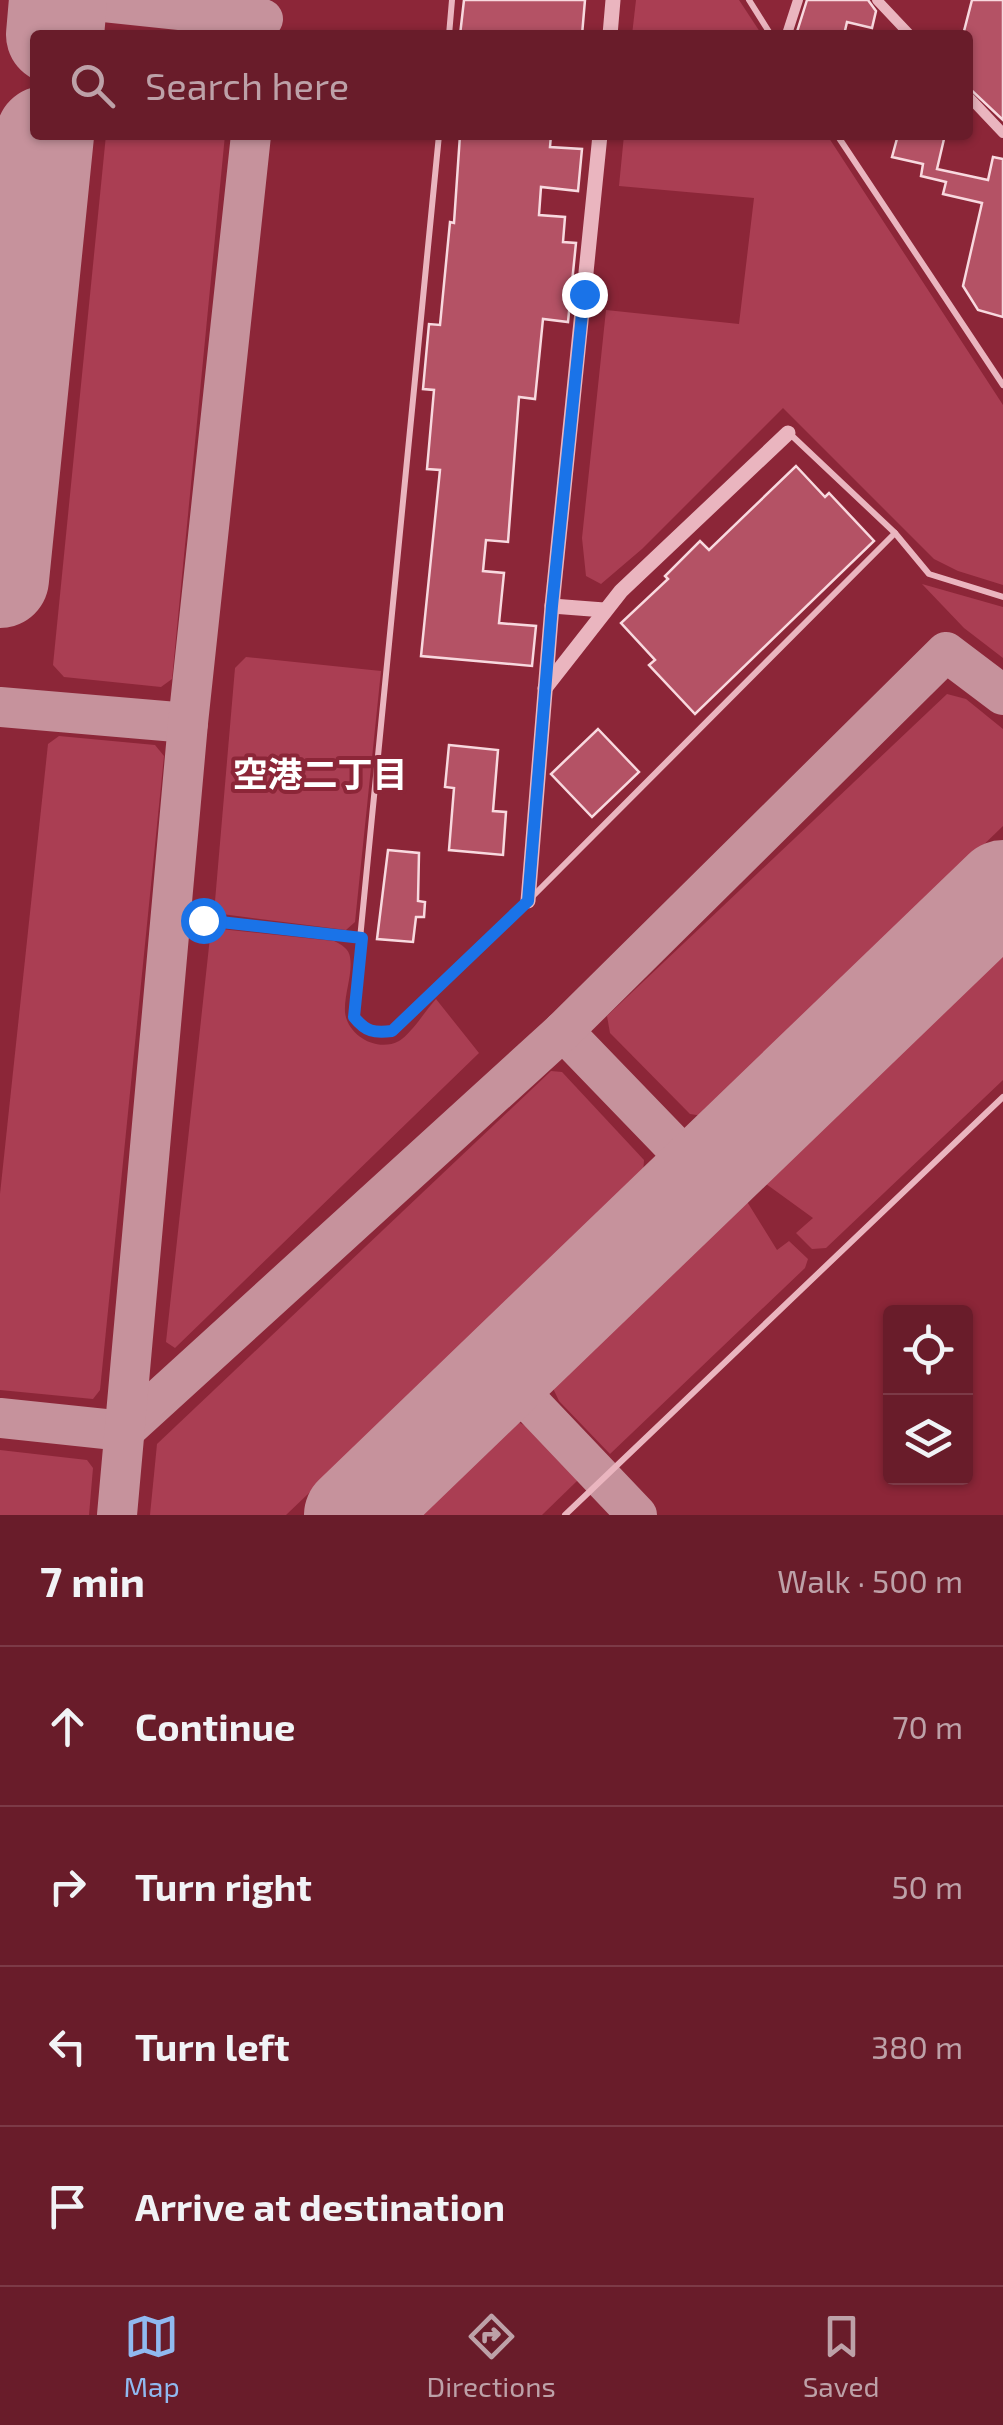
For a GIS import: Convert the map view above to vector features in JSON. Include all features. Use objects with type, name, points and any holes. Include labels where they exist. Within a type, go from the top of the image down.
[{"type":"street","points":[[610,30],[613,0]]},
{"type":"street","points":[[788,30],[798,0]]},
{"type":"street","points":[[877,0],[905,30]]},
{"type":"street","points":[[973,101],[1003,134]]},
{"type":"street","points":[[528,901],[552,606],[599,140]]},
{"type":"street","points":[[545,688],[604,610],[788,432]]},
{"type":"street","points":[[552,606],[604,610]]},
{"type":"lane","points":[[449,30],[452,0]]},
{"type":"lane","points":[[749,0],[768,30]]},
{"type":"lane","points":[[439,140],[354,1017],[364,1029],[392,1031],[528,901],[895,533]]},
{"type":"lane","points":[[840,140],[1003,384]]},
{"type":"lane","points":[[788,432],[895,533],[929,574],[1003,597]]},
{"type":"lane","points":[[203,920],[362,938]]},
{"type":"lane","points":[[565,1515],[1003,1097]]},
{"type":"shaded area","points":[[636,0],[739,0],[759,30],[633,30]]},
{"type":"shaded area","points":[[106,140],[225,140],[172,679],[161,687],[64,677],[53,665]]},
{"type":"shaded area","points":[[624,140],[830,140],[1003,405],[1003,585],[934,559],[783,408],[642,549],[601,584],[586,576],[582,538],[606,310],[739,324],[754,198],[619,186]]},
{"type":"shaded area","points":[[922,584],[1003,607],[1003,658],[964,628]]},
{"type":"shaded area","points":[[246,657],[381,671],[355,922],[346,930],[214,913],[235,668]]},
{"type":"shaded area","points":[[947,694],[966,699],[1003,729],[1003,826],[703,1116],[690,1114],[610,1033],[607,1016]]},
{"type":"shaded area","points":[[59,736],[155,745],[164,756],[100,1390],[93,1399],[0,1390],[0,1194],[48,744]]},
{"type":"shaded area","points":[[211,928],[337,942],[350,957],[347,1020],[364,1040],[382,1045],[399,1041],[436,999],[479,1053],[175,1348],[166,1342]]},
{"type":"shaded area","points":[[1003,948],[1003,1080],[826,1248],[812,1249],[796,1233],[813,1218],[758,1178]]},
{"type":"shaded area","points":[[551,1071],[562,1072],[644,1160],[643,1174],[286,1515],[150,1515],[157,1444]]},
{"type":"shaded area","points":[[746,1200],[777,1250],[789,1241],[808,1259],[805,1268],[610,1454],[559,1401],[551,1384]]},
{"type":"shaded area","points":[[513,1419],[536,1432],[578,1480],[542,1515],[410,1515],[495,1432]]},
{"type":"shaded area","points":[[0,1450],[87,1460],[93,1468],[89,1515],[0,1515]]},
{"type":"building","points":[[464,0],[585,0],[582,30],[461,30]]},
{"type":"building","points":[[807,0],[868,0],[876,11],[872,28],[847,22],[845,30],[798,30]]},
{"type":"building","points":[[972,0],[1003,0],[1003,120],[973,92],[973,30],[964,30]]},
{"type":"building","points":[[460,140],[551,140],[550,147],[582,149],[578,191],[541,187],[539,215],[565,217],[563,242],[576,243],[568,322],[543,319],[535,399],[519,397],[508,542],[486,540],[483,571],[504,573],[499,623],[536,626],[532,666],[421,656],[440,470],[427,469],[434,390],[423,389],[429,324],[440,325],[450,222],[454,223]]},
{"type":"building","points":[[897,140],[944,140],[937,169],[988,180],[993,157],[1003,159],[1003,317],[978,310],[963,286],[982,203],[943,194],[946,182],[921,176],[923,164],[892,157]]},
{"type":"building","points":[[796,466],[825,497],[829,493],[874,541],[695,714],[649,665],[655,660],[621,623],[668,579],[665,576],[700,541],[709,550]]},
{"type":"building","points":[[598,729],[639,772],[592,817],[551,774]]},
{"type":"building","points":[[449,745],[498,750],[493,811],[506,812],[503,855],[449,850],[454,788],[445,787]]},
{"type":"building","points":[[388,850],[419,853],[418,901],[425,902],[424,917],[416,917],[413,942],[377,939]]},
{"type":"taxiway","points":[[85,0],[263,19]]},
{"type":"taxiway","points":[[117,1515],[188,723],[250,140]]},
{"type":"taxiway","points":[[0,1418],[124,1431],[563,1031],[946,652],[1003,695]]},
{"type":"taxiway","points":[[0,707],[188,723]]},
{"type":"taxiway","points":[[563,1031],[705,1178]]},
{"type":"taxiway","points":[[502,1373],[637,1515]]},
{"type":"runway","points":[[55,30],[58,0]]},
{"type":"runway","points":[[0,579],[44,140]]},
{"type":"runway","points":[[353,1515],[1003,889]]},
{"type":"district","name":"空港二丁目","points":[[320,773]]},
{"type":"route","points":[[203,920],[362,938],[354,1017],[364,1029],[375,1032],[392,1031],[528,901],[552,606],[584,294]]}]
